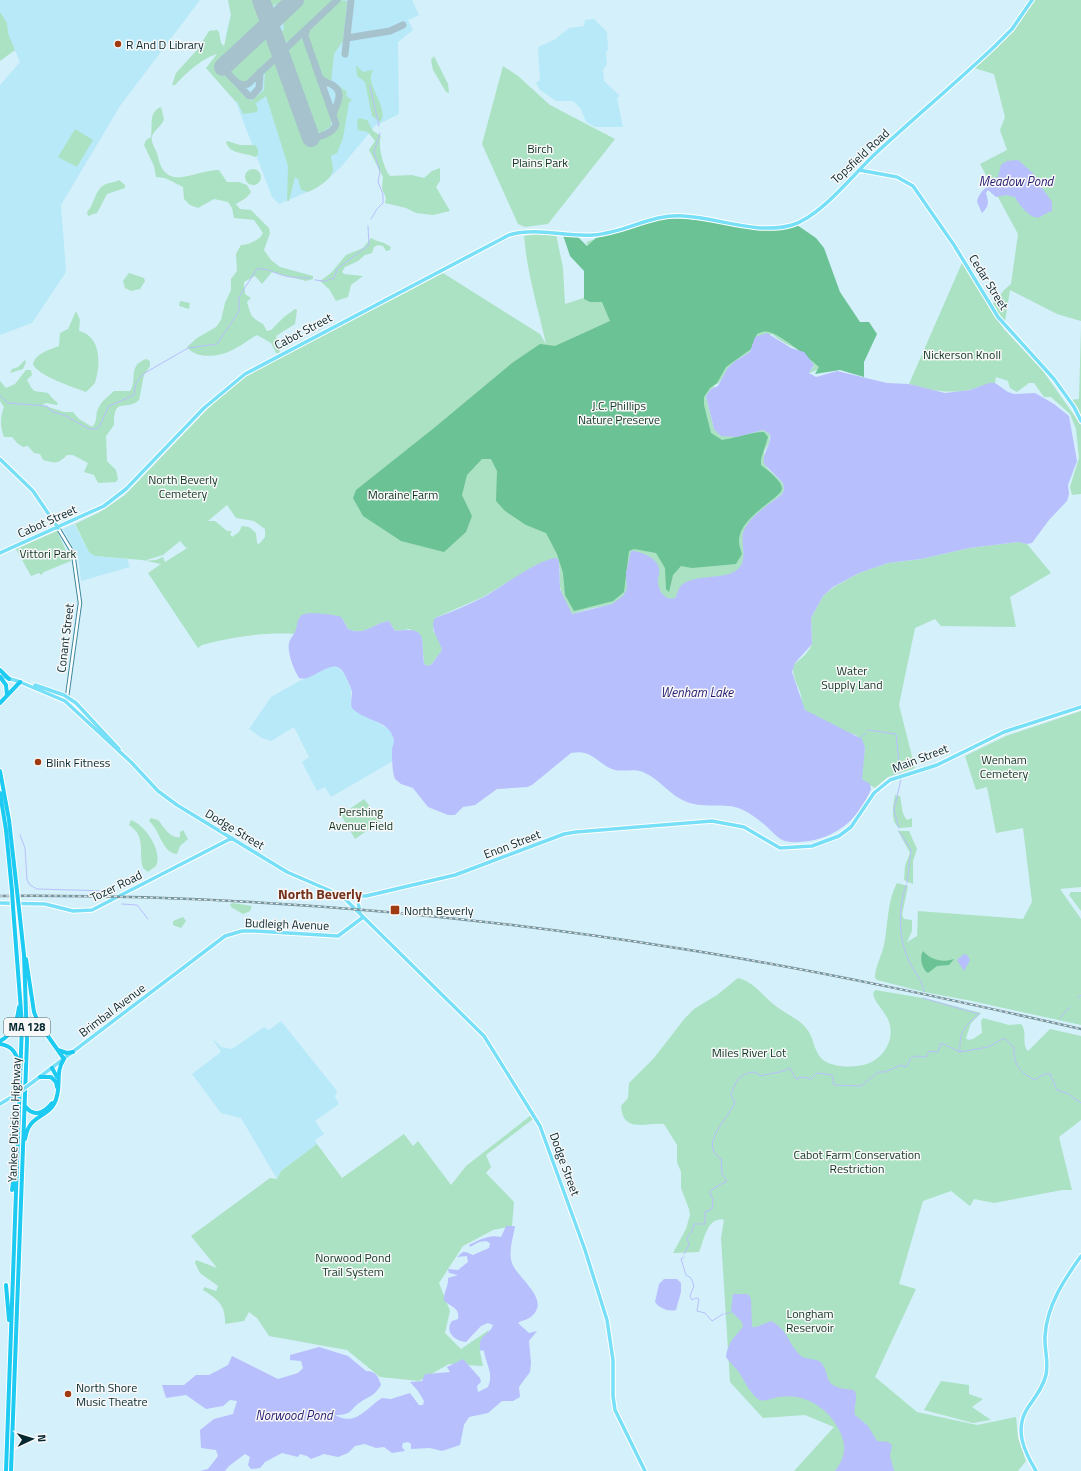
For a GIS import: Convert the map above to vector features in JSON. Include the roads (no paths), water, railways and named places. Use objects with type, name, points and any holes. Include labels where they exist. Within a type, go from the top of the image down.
[{"type":"highway","points":[[0,670],[9,679]]},
{"type":"highway","points":[[0,677],[6,685],[7,695]]},
{"type":"highway","points":[[1,702],[20,682]]},
{"type":"highway","name":"Yankee Division Highway","points":[[0,771],[9,820],[19,909],[27,1003],[25,1106],[11,1471]]},
{"type":"highway","name":"Yankee Division Highway","points":[[0,792],[14,907],[21,996],[19,1120],[6,1471]]},
{"type":"highway","points":[[19,909],[34,1012],[41,1028],[64,1059],[59,1066],[59,1081],[55,1103],[47,1113],[28,1127],[23,1144]]},
{"type":"highway","points":[[0,1040],[8,1036],[16,1022],[21,996]]},
{"type":"highway","points":[[0,1044],[9,1047],[16,1056],[20,1088]]},
{"type":"highway","points":[[58,1050],[67,1053],[73,1052]]},
{"type":"highway","points":[[52,1068],[59,1081]]},
{"type":"highway","points":[[25,1106],[31,1112],[39,1113],[43,1112],[52,1103],[57,1090],[56,1082],[51,1077],[40,1077]]},
{"type":"highway","points":[[12,1190],[19,1120]]},
{"type":"highway","points":[[6,1284],[11,1338]]},
{"type":"main road","name":"Topsfield Road","points":[[658,218],[683,216],[767,228],[792,225],[802,221],[817,210],[866,163],[995,46],[1012,29],[1032,0]]},
{"type":"main road","points":[[866,163],[870,171]]},
{"type":"main road","name":"Cedar Street","points":[[859,170],[870,171],[904,180],[919,194],[956,248],[998,317],[1054,379],[1074,407],[1081,421]]},
{"type":"main road","name":"Cabot Street","points":[[0,553],[104,506],[120,495],[196,416],[242,376],[389,297],[514,233],[533,231],[594,235],[618,231],[658,218]]},
{"type":"main road","name":"Conant Street","points":[[0,459],[33,491],[58,528]]},
{"type":"main road","name":"Dodge Street","points":[[0,677],[45,688],[80,707],[165,797],[287,872],[346,898],[362,918],[484,1036],[540,1126],[585,1250],[607,1320],[613,1360],[613,1396],[615,1410],[645,1471]]},
{"type":"main road","name":"Main Street","points":[[694,822],[717,821],[739,826],[780,848],[798,848],[820,844],[839,836],[851,827],[874,794],[890,780],[937,765],[1004,732],[1081,707]]},
{"type":"main road","name":"Enon Street","points":[[340,895],[359,896],[455,875],[568,833],[694,822]]},
{"type":"main road","name":"Tozer Road","points":[[0,902],[45,904],[72,911],[92,910],[232,838]]},
{"type":"main road","points":[[354,896],[354,908]]},
{"type":"main road","points":[[359,896],[358,908],[362,918]]},
{"type":"main road","name":"Budleigh Avenue","points":[[235,933],[255,931],[338,936],[362,918]]},
{"type":"main road","name":"Brimbal Avenue","points":[[0,1104],[40,1077],[219,940],[235,933]]},
{"type":"main road","points":[[1036,1471],[1022,1442],[1021,1425],[1025,1412],[1038,1394],[1046,1376],[1048,1361],[1045,1336],[1054,1300],[1064,1281],[1081,1256]]},
{"type":"street","name":"Conant Street","points":[[58,528],[74,557],[80,603],[66,699]]},
{"type":"water","name":"Meadow Pond","points":[[1018,160],[1035,175],[1052,202],[1052,211],[1037,218],[1033,217],[1019,204],[1015,197],[1006,195],[996,197],[988,190],[986,193],[988,204],[982,213],[977,202],[983,190],[993,181],[994,178],[998,177],[1001,165],[1007,161]]},
{"type":"water","name":"Wenham Lake","points":[[767,333],[791,348],[804,352],[814,365],[809,373],[816,377],[837,371],[887,383],[909,384],[945,393],[970,390],[989,383],[995,383],[1008,392],[1014,394],[1035,393],[1054,404],[1069,416],[1077,461],[1068,485],[1069,494],[1067,501],[1049,520],[1032,543],[1027,544],[1019,542],[969,548],[921,559],[888,563],[859,573],[833,587],[823,596],[811,618],[812,644],[795,663],[792,672],[805,710],[862,739],[865,748],[862,779],[870,784],[871,789],[861,808],[847,824],[830,835],[809,841],[788,842],[780,839],[748,812],[735,807],[701,805],[687,802],[676,796],[645,773],[638,771],[615,770],[604,765],[590,755],[579,752],[571,753],[532,785],[527,787],[497,789],[475,805],[463,807],[455,815],[448,815],[428,807],[413,788],[401,784],[395,779],[392,760],[394,740],[390,731],[386,727],[363,716],[352,708],[352,692],[350,685],[340,669],[335,666],[330,667],[311,676],[299,678],[291,661],[289,647],[300,617],[310,613],[339,616],[342,618],[348,629],[354,631],[365,630],[389,621],[395,631],[406,630],[418,632],[422,640],[424,664],[428,666],[432,664],[442,650],[433,626],[435,618],[484,597],[520,574],[550,559],[557,558],[559,561],[560,589],[572,614],[612,604],[623,596],[627,589],[626,573],[631,551],[644,554],[652,558],[658,564],[659,588],[665,597],[671,599],[675,598],[680,587],[691,580],[732,573],[738,569],[743,560],[742,540],[744,530],[751,519],[782,494],[784,490],[783,483],[764,464],[764,456],[770,441],[770,434],[763,430],[737,437],[721,436],[714,429],[706,396],[711,389],[718,386],[727,369],[734,362],[750,352],[755,337]]},
{"type":"water","points":[[964,954],[967,955],[970,960],[964,971],[957,960]]},
{"type":"water","name":"Norwood Pond","points":[[506,1226],[515,1226],[511,1249],[512,1263],[531,1289],[538,1303],[537,1309],[532,1316],[518,1323],[529,1333],[537,1331],[529,1341],[531,1363],[530,1372],[519,1387],[520,1397],[513,1401],[502,1401],[488,1413],[469,1417],[464,1425],[460,1445],[442,1451],[430,1448],[411,1449],[411,1444],[408,1442],[403,1443],[402,1447],[405,1451],[392,1453],[384,1447],[376,1448],[365,1444],[355,1446],[348,1453],[338,1457],[324,1454],[311,1459],[300,1454],[298,1457],[282,1453],[265,1462],[260,1468],[251,1469],[248,1465],[250,1457],[245,1454],[229,1466],[225,1471],[200,1471],[208,1469],[218,1456],[216,1450],[201,1448],[200,1430],[214,1419],[233,1414],[237,1401],[230,1400],[223,1406],[206,1409],[186,1395],[166,1398],[162,1385],[184,1385],[196,1375],[209,1375],[228,1365],[232,1356],[278,1379],[298,1373],[303,1368],[301,1361],[290,1360],[290,1355],[319,1347],[348,1356],[366,1371],[374,1373],[378,1377],[381,1385],[375,1393],[358,1404],[348,1413],[335,1415],[349,1419],[360,1415],[382,1398],[391,1399],[410,1393],[419,1405],[423,1405],[424,1401],[410,1382],[422,1381],[425,1374],[450,1372],[447,1367],[463,1359],[480,1378],[481,1382],[477,1386],[478,1392],[488,1387],[490,1382],[490,1373],[484,1351],[480,1350],[480,1345],[482,1338],[493,1325],[488,1323],[481,1326],[466,1342],[458,1340],[452,1335],[449,1329],[452,1321],[458,1319],[458,1312],[455,1308],[444,1301],[444,1298],[448,1278],[458,1275],[449,1273],[448,1269],[458,1270],[468,1262],[467,1256],[457,1257],[463,1252],[473,1255],[489,1248],[490,1243],[486,1241],[479,1242],[470,1247],[469,1245],[481,1239],[493,1236],[501,1237]]},
{"type":"water","points":[[664,1279],[677,1279],[681,1283],[681,1292],[676,1310],[664,1309],[655,1302],[659,1284]]},
{"type":"water","name":"Longham Reservoir","points":[[733,1294],[748,1294],[751,1299],[752,1327],[756,1327],[771,1321],[777,1324],[801,1356],[814,1359],[822,1364],[830,1383],[840,1388],[854,1390],[856,1396],[855,1415],[868,1426],[877,1441],[888,1442],[892,1445],[890,1456],[894,1471],[835,1471],[841,1462],[844,1453],[844,1444],[837,1425],[824,1410],[816,1404],[798,1397],[788,1396],[760,1400],[754,1395],[738,1371],[726,1357],[730,1344],[743,1327],[742,1322],[731,1311]]},
{"type":"waterway","points":[[370,86],[379,126]]},
{"type":"waterway","points":[[371,219],[383,203],[383,194],[378,182],[380,172],[374,152],[380,133]]},
{"type":"waterway","points":[[315,280],[325,281],[334,278],[337,269],[369,245],[368,226]]},
{"type":"waterway","points":[[0,396],[8,403],[47,406],[51,411],[66,416],[89,429],[95,429],[99,427],[109,406],[134,395],[136,383],[143,374],[188,348],[217,344],[239,311],[239,297],[257,269],[267,270],[289,277],[310,278]]},
{"type":"waterway","points":[[868,730],[896,734],[900,773]]},
{"type":"waterway","points":[[860,738],[866,733]]},
{"type":"waterway","points":[[899,828],[894,810],[901,779]]},
{"type":"waterway","points":[[899,831],[911,850],[907,883]]},
{"type":"waterway","points":[[20,835],[25,848],[27,880],[30,885],[37,889],[108,891],[115,893]]},
{"type":"waterway","points":[[906,885],[903,895],[900,923],[901,933],[905,952],[920,980],[924,992]]},
{"type":"waterway","points":[[122,904],[137,905],[148,919]]},
{"type":"waterway","points":[[1078,998],[1081,995]]},
{"type":"waterway","points":[[923,998],[979,1014],[966,1026],[960,1039],[960,1052]]},
{"type":"waterway","points":[[1060,1018],[1070,1007]]},
{"type":"waterway","points":[[684,1254],[689,1245],[687,1238],[692,1231],[694,1224],[705,1224],[705,1212],[712,1209],[713,1200],[710,1192],[727,1181],[722,1174],[721,1159],[712,1147],[713,1139],[735,1102],[731,1095],[738,1079],[744,1074],[754,1072],[761,1076],[790,1068],[796,1079],[803,1077],[811,1079],[817,1073],[832,1075],[834,1085],[861,1086],[878,1072],[885,1072],[901,1065],[906,1067],[911,1058],[916,1056],[926,1057],[929,1051],[938,1052],[941,1043],[960,1052],[988,1047],[1004,1038],[1014,1047],[1016,1063],[1025,1074],[1035,1080],[1044,1074],[1050,1074],[1057,1090],[1067,1093],[1081,1103]]},
{"type":"waterway","points":[[684,1257],[681,1259],[686,1275],[691,1278],[694,1286],[690,1296],[692,1300],[696,1298],[699,1299],[697,1311],[705,1313],[712,1321],[723,1314]]},
{"type":"waterway","points":[[725,1314],[731,1312]]},
{"type":"railway","points":[[0,896],[86,896],[257,902],[343,908],[513,925],[598,936],[783,966],[932,996],[1081,1029]]},
{"type":"place","name":"R And D Library","points":[[118,44]]},
{"type":"place","name":"Blink Fitness","points":[[38,762]]},
{"type":"place","name":"North Beverly","points":[[395,910]]},
{"type":"place","name":"North Shore Music Theatre","points":[[68,1394]]},
{"type":"district","name":"North Beverly","points":[[320,893]]},
{"type":"park label","name":"Birch Plains Park","points":[[540,155]]},
{"type":"park label","name":"Nickerson Knoll","points":[[962,354]]},
{"type":"park label","name":"J.C. Phillips Nature Preserve","points":[[619,412]]},
{"type":"park label","name":"North Beverly Cemetery","points":[[183,486]]},
{"type":"park label","name":"Moraine Farm","points":[[403,494]]},
{"type":"park label","name":"Vittori Park","points":[[48,553]]},
{"type":"park label","name":"Water Supply Land","points":[[852,677]]},
{"type":"park label","name":"Wenham Cemetery","points":[[1004,766]]},
{"type":"park label","name":"Pershing Avenue Field","points":[[361,818]]},
{"type":"park label","name":"Miles River Lot","points":[[749,1052]]},
{"type":"park label","name":"Cabot Farm Conservation Restriction","points":[[857,1161]]},
{"type":"park label","name":"Norwood Pond Trail System","points":[[353,1264]]}]
